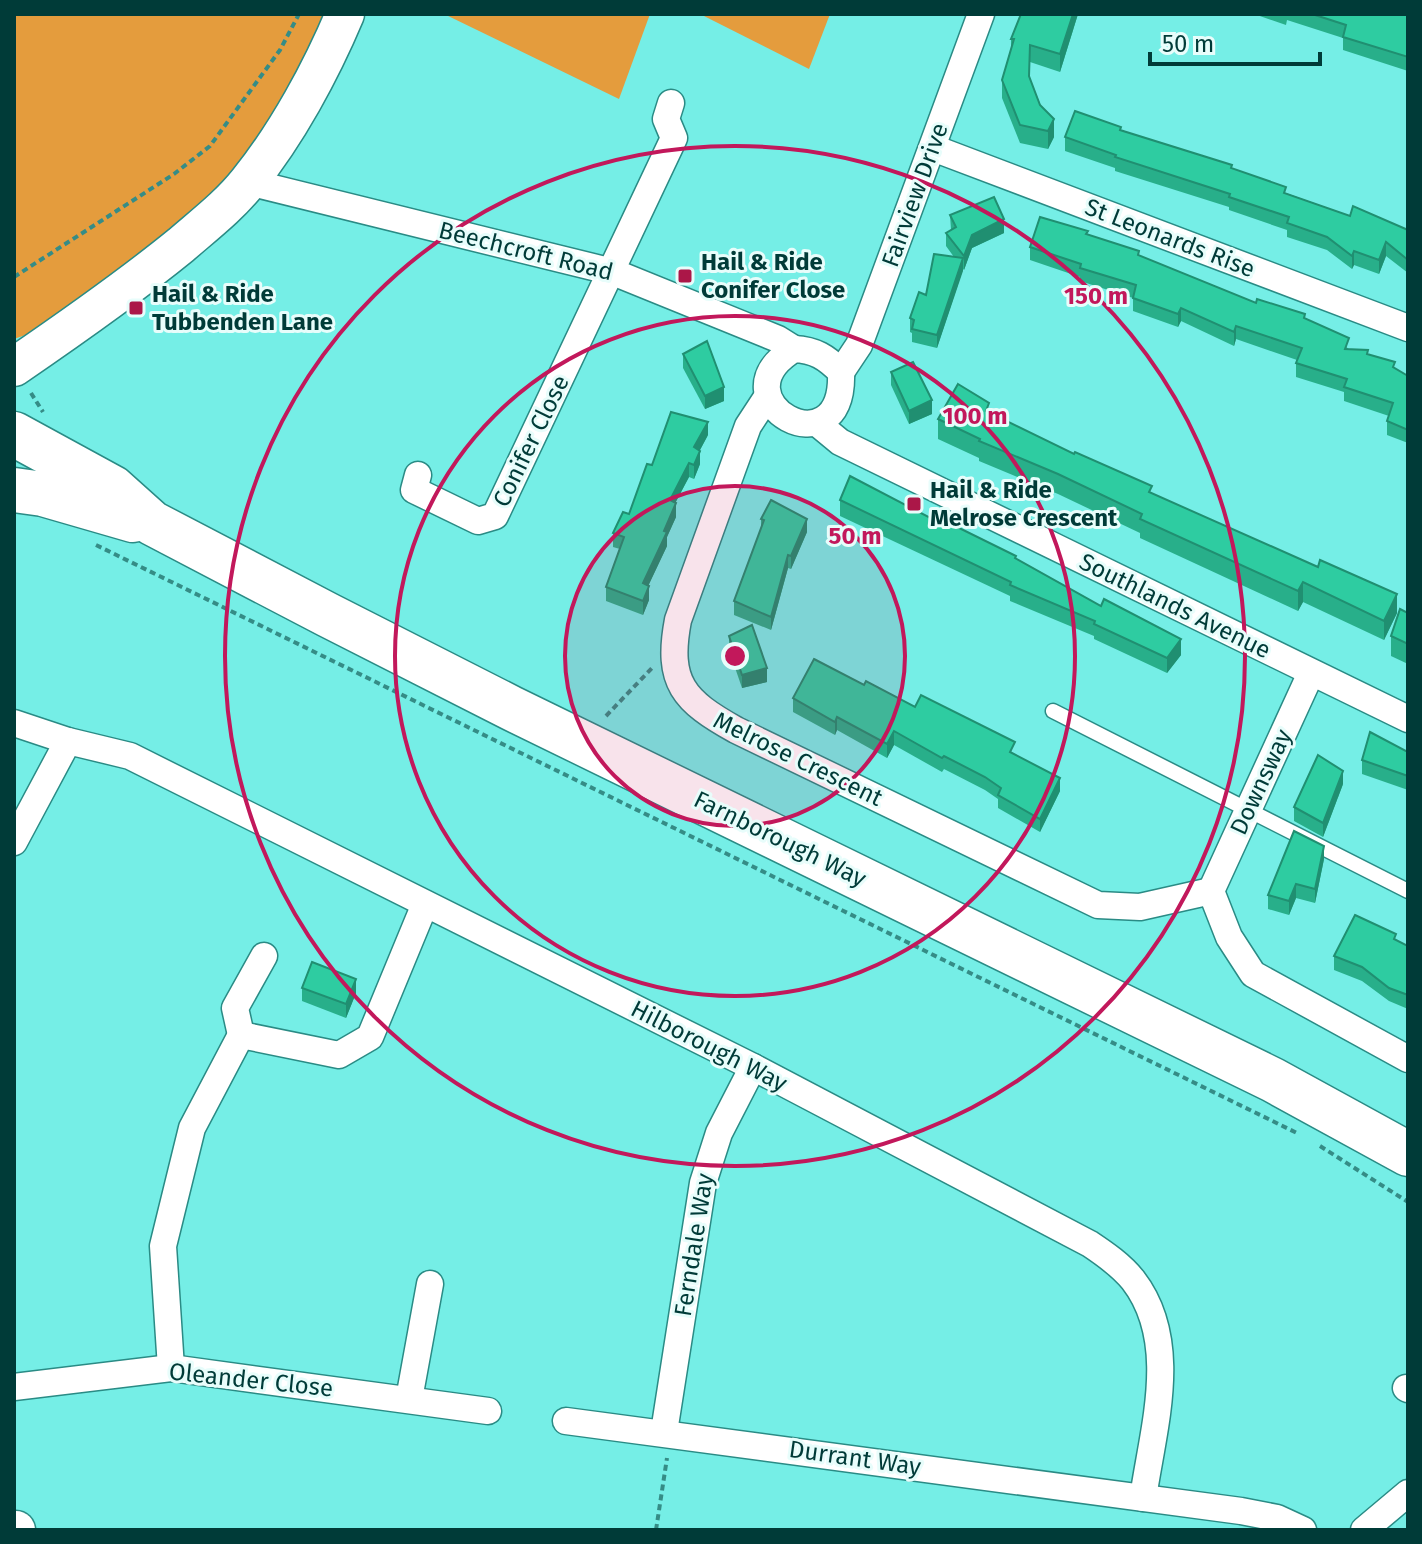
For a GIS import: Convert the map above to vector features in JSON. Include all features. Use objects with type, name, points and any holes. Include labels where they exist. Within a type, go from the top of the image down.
[{"type":"highway","points":[[14,457],[26,433]]},
{"type":"highway","name":"Farnborough Way","points":[[26,433],[113,488],[152,523],[511,708],[1273,1080],[1408,1154]]},
{"type":"highway","name":"Farnborough Way","points":[[14,490],[43,494],[124,519],[152,523]]},
{"type":"street","points":[[20,378],[216,215],[248,182],[293,115],[330,49],[345,14]]},
{"type":"street","name":"Fairview Drive","points":[[841,372],[859,345],[981,14]]},
{"type":"street","points":[[613,272],[674,138],[666,119],[671,103]]},
{"type":"street","name":"St Leonards Rise","points":[[933,148],[1408,328]]},
{"type":"street","name":"Beechcroft Road","points":[[248,182],[613,272],[778,339],[794,349]]},
{"type":"street","name":"Conifer Close","points":[[418,475],[414,490],[478,521],[495,516],[613,272]]},
{"type":"street","points":[[794,349],[811,350],[827,358],[841,372],[842,393],[834,412],[817,423],[797,423],[777,414],[767,397],[768,375],[778,359],[794,349]]},
{"type":"street","name":"Melrose Crescent","points":[[767,397],[748,426],[678,620],[673,647],[678,680],[700,710],[1098,905],[1140,907],[1211,891]]},
{"type":"street","name":"Southlands Avenue","points":[[817,423],[840,442],[1408,719]]},
{"type":"street","name":"Downsway","points":[[1211,891],[1311,673]]},
{"type":"street","name":"Hilborough Way","points":[[14,723],[68,741],[130,756],[753,1067],[1074,1234],[1107,1255],[1132,1279],[1152,1315],[1160,1353],[1159,1390],[1143,1498]]},
{"type":"street","points":[[14,842],[68,741]]},
{"type":"street","points":[[1211,891],[1229,937],[1253,974],[1408,1059]]},
{"type":"street","points":[[241,1035],[339,1055],[370,1037],[425,904]]},
{"type":"street","points":[[171,1368],[163,1246],[192,1128],[241,1035],[235,1008],[264,956]]},
{"type":"street","name":"Ferndale Way","points":[[664,1432],[705,1173],[719,1133],[753,1067]]},
{"type":"street","points":[[409,1399],[430,1284]]},
{"type":"street","name":"Oleander Close","points":[[14,1387],[171,1368],[488,1411]]},
{"type":"street","name":"Durrant Way","points":[[566,1421],[1264,1515],[1289,1522],[1303,1530]]},
{"type":"street","points":[[1364,1530],[1408,1493]]},
{"type":"lane","points":[[1053,711],[1408,891]]},
{"type":"path","points":[[14,277],[90,225],[174,174],[210,146],[280,50],[299,14]]},
{"type":"path","points":[[20,378],[35,397],[26,433]]},
{"type":"path","points":[[86,541],[1298,1134]]},
{"type":"path","points":[[596,727],[673,647]]},
{"type":"path","points":[[1313,1141],[1408,1202]]},
{"type":"path","points":[[656,1530],[668,1451],[664,1432]]},
{"type":"shaded area","points":[[14,14],[327,14],[289,111],[217,196],[37,331],[14,339]]},
{"type":"shaded area","points":[[444,14],[650,14],[619,99]]},
{"type":"shaded area","points":[[700,14],[830,14],[809,69]]},
{"type":"building","points":[[1021,14],[1073,14],[1060,54],[1030,45],[1029,76],[1040,105],[1054,119],[1048,131],[1020,125],[1002,80],[1014,39],[1011,39]]},
{"type":"building","points":[[1312,14],[1408,14],[1408,57],[1343,37],[1346,25]]},
{"type":"building","points":[[1075,111],[1121,127],[1120,130],[1232,165],[1231,168],[1286,187],[1284,193],[1350,216],[1353,206],[1408,230],[1408,260],[1386,242],[1379,260],[1354,251],[1352,256],[1327,237],[1287,223],[1289,217],[1065,137]]},
{"type":"building","points":[[994,197],[1004,219],[972,235],[964,256],[946,233],[956,227],[950,215]]},
{"type":"building","points":[[1040,217],[1139,251],[1138,255],[1256,303],[1257,299],[1305,314],[1304,318],[1349,338],[1345,349],[1368,350],[1367,354],[1395,362],[1393,367],[1408,376],[1408,430],[1387,421],[1393,403],[1344,387],[1347,379],[1296,363],[1302,348],[1236,326],[1234,332],[1181,308],[1178,314],[1133,298],[1136,285],[1080,268],[1081,264],[1030,247]]},
{"type":"building","points":[[934,254],[963,258],[937,335],[912,329],[914,320],[910,318],[919,292],[926,295]]},
{"type":"building","points":[[707,341],[724,387],[705,396],[683,354]]},
{"type":"building","points":[[913,362],[932,400],[909,411],[891,372]]},
{"type":"building","points":[[958,384],[989,403],[986,411],[1074,454],[1152,486],[1149,492],[1318,567],[1320,560],[1397,594],[1384,621],[1303,582],[1298,591],[1140,519],[1142,514],[979,441],[938,419]]},
{"type":"building","points":[[671,412],[708,422],[694,447],[700,451],[694,465],[689,463],[670,500],[676,503],[664,531],[667,532],[643,583],[649,586],[643,601],[606,587],[624,537],[613,533],[623,512],[629,514],[647,464],[652,465]]},
{"type":"building","points":[[850,476],[940,523],[941,519],[1016,556],[1101,606],[1104,599],[1181,639],[1167,658],[1094,624],[1095,621],[1010,585],[1011,582],[840,500]]},
{"type":"building","points":[[771,500],[807,519],[791,556],[788,555],[771,617],[734,601],[764,520],[761,519]]},
{"type":"building","points":[[1400,609],[1408,613],[1408,644],[1391,636]]},
{"type":"building","points":[[752,625],[767,668],[742,675],[729,636]]},
{"type":"building","points":[[814,659],[864,685],[866,681],[915,707],[921,695],[1015,742],[1010,752],[1060,778],[1040,819],[998,795],[1001,788],[985,777],[944,756],[942,758],[894,731],[887,744],[837,717],[835,722],[793,698]]},
{"type":"building","points":[[1370,732],[1408,752],[1408,776],[1362,760]]},
{"type":"building","points":[[1318,755],[1343,771],[1323,823],[1294,807]]},
{"type":"building","points":[[1294,831],[1324,846],[1315,889],[1296,884],[1289,901],[1268,895]]},
{"type":"building","points":[[1355,915],[1396,934],[1394,939],[1408,946],[1408,995],[1389,988],[1362,967],[1334,956]]},
{"type":"building","points":[[312,962],[356,979],[346,1004],[302,988]]},
{"type":"place","name":"Hail & Ride Conifer Close","points":[[685,276]]},
{"type":"place","name":"Hail & Ride Tubbenden Lane","points":[[136,308]]},
{"type":"place","name":"Hail & Ride Melrose Crescent","points":[[914,504]]}]
